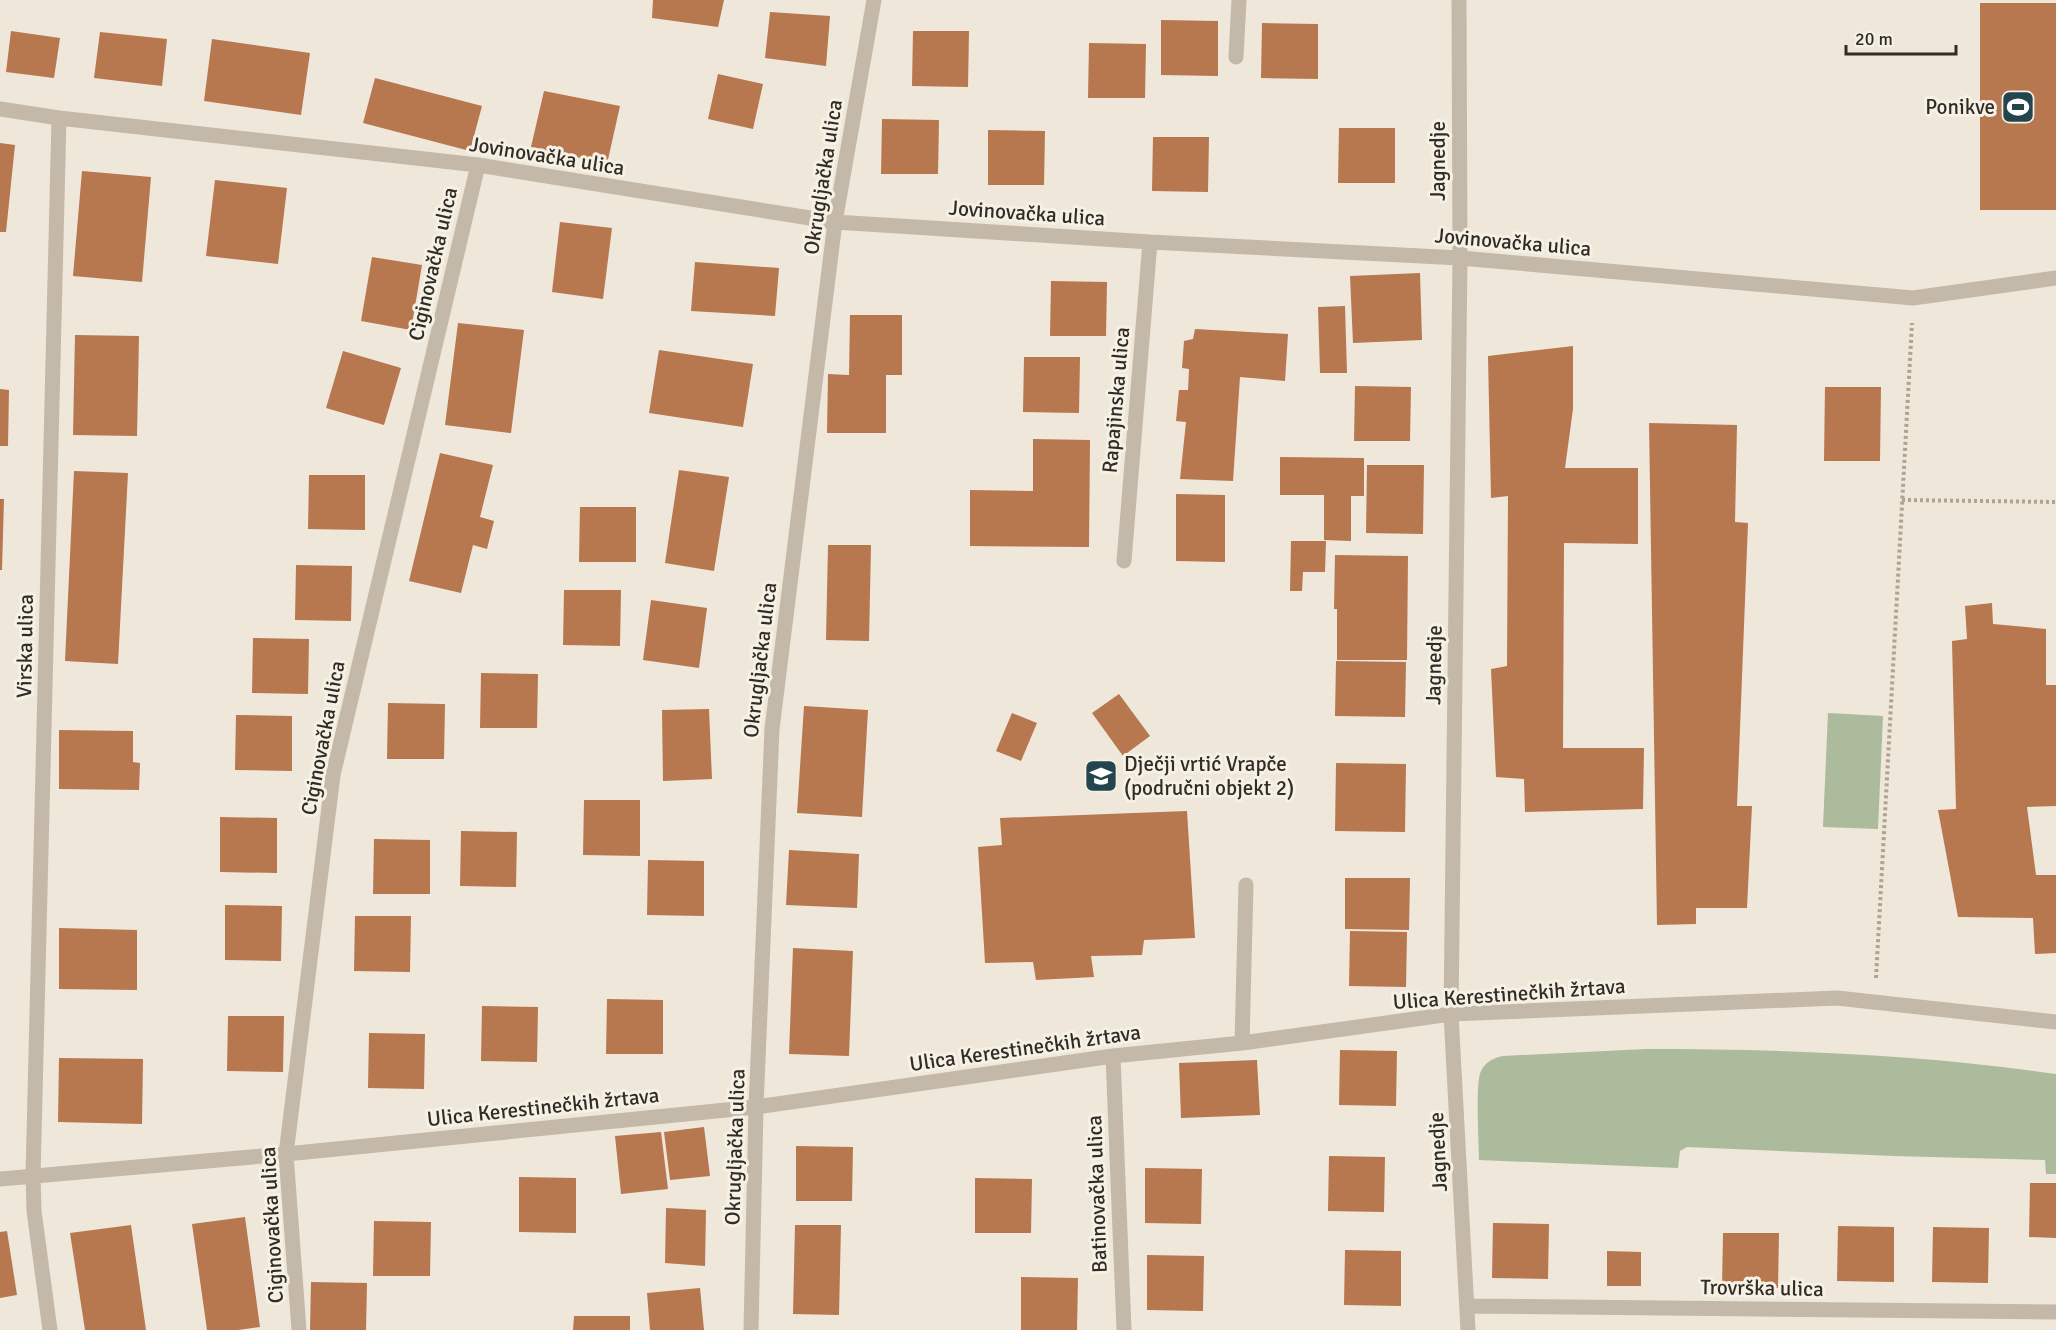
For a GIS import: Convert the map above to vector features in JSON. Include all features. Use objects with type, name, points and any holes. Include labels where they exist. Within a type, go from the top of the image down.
[{"type":"street","name":"Okrugljačka ulica","points":[[751,1330],[756,1107],[772,729],[835,222],[874,0]]},
{"type":"street","points":[[1236,57],[1239,0]]},
{"type":"street","name":"Jagnedje","points":[[1459,0],[1460,258],[1451,1014],[1468,1330]]},
{"type":"street","name":"Jovinovačka ulica","points":[[0,109],[59,118],[478,165],[835,222],[1150,242],[1460,258],[1913,298],[2056,278]]},
{"type":"street","name":"Virska ulica","points":[[50,1330],[34,1211],[33,1176],[59,118]]},
{"type":"street","name":"Ciginovačka ulica","points":[[299,1330],[286,1154],[333,775],[478,165]]},
{"type":"street","name":"Rapajinska ulica","points":[[1124,561],[1150,242]]},
{"type":"street","points":[[1242,1042],[1246,885]]},
{"type":"street","name":"Ulica Kerestinečkih žrtava","points":[[0,1179],[286,1154],[756,1107],[1113,1056],[1242,1042],[1451,1014],[1837,998],[2056,1022]]},
{"type":"street","name":"Batinovačka ulica","points":[[1113,1056],[1124,1330]]},
{"type":"street","name":"Trovrška ulica","points":[[1468,1306],[2056,1312]]},
{"type":"path","points":[[1875,1002],[1913,298]]},
{"type":"path","points":[[1902,500],[2056,501]]},
{"type":"green space","points":[[1828,713],[1883,716],[1878,829],[1823,827]]},
{"type":"green space","points":[[1646,1049],[1749,1050],[1903,1057],[2056,1074],[2056,1174],[2046,1174],[2045,1160],[1687,1147],[1680,1151],[1678,1168],[1479,1160],[1479,1077],[1490,1060],[1503,1056]]},
{"type":"building","points":[[653,0],[724,0],[718,27],[652,18]]},
{"type":"building","name":"Ponikve","points":[[1980,3],[2056,3],[2056,210],[1980,210]]},
{"type":"building","points":[[770,12],[830,16],[826,66],[765,58]]},
{"type":"building","points":[[1161,20],[1218,21],[1218,76],[1161,75]]},
{"type":"building","points":[[1262,23],[1318,24],[1318,79],[1261,78]]},
{"type":"building","points":[[11,31],[60,38],[54,78],[6,72]]},
{"type":"building","points":[[913,31],[969,31],[968,87],[912,86]]},
{"type":"building","points":[[100,32],[167,39],[162,86],[94,78]]},
{"type":"building","points":[[212,39],[310,53],[301,115],[204,101]]},
{"type":"building","points":[[1089,43],[1146,44],[1145,98],[1088,98]]},
{"type":"building","points":[[718,74],[763,84],[753,129],[708,119]]},
{"type":"building","points":[[375,78],[482,106],[470,151],[363,123]]},
{"type":"building","points":[[544,91],[620,106],[607,164],[531,147]]},
{"type":"building","points":[[882,119],[939,120],[938,174],[881,174]]},
{"type":"building","points":[[1339,128],[1395,128],[1395,183],[1338,183]]},
{"type":"building","points":[[988,130],[1045,131],[1044,185],[988,185]]},
{"type":"building","points":[[1153,137],[1209,137],[1208,192],[1152,191]]},
{"type":"building","points":[[0,143],[15,145],[6,232],[0,232]]},
{"type":"building","points":[[82,171],[151,177],[142,282],[73,276]]},
{"type":"building","points":[[215,180],[287,188],[278,264],[206,256]]},
{"type":"building","points":[[560,222],[612,228],[603,299],[552,292]]},
{"type":"building","points":[[372,257],[422,265],[411,330],[361,321]]},
{"type":"building","points":[[695,262],[779,268],[775,316],[691,311]]},
{"type":"building","points":[[1420,273],[1422,340],[1353,343],[1350,276]]},
{"type":"building","points":[[1051,281],[1107,282],[1106,336],[1050,336]]},
{"type":"building","points":[[1345,306],[1347,373],[1320,373],[1318,307]]},
{"type":"building","points":[[850,315],[902,315],[902,375],[886,375],[886,433],[827,433],[828,374],[849,375]]},
{"type":"building","points":[[458,323],[524,330],[511,433],[445,425]]},
{"type":"building","points":[[1195,329],[1288,334],[1285,381],[1240,377],[1233,481],[1180,479],[1186,422],[1176,421],[1179,390],[1188,390],[1189,369],[1182,368],[1184,341],[1193,339]]},
{"type":"building","points":[[75,335],[139,336],[137,436],[73,435]]},
{"type":"building","points":[[1573,346],[1573,409],[1565,468],[1638,468],[1638,544],[1564,543],[1563,748],[1644,748],[1643,809],[1525,812],[1524,779],[1496,777],[1491,669],[1507,666],[1508,496],[1491,498],[1488,356]]},
{"type":"building","points":[[659,350],[753,364],[743,427],[649,413]]},
{"type":"building","points":[[343,351],[401,368],[384,425],[326,408]]},
{"type":"building","points":[[1024,357],[1080,357],[1079,413],[1023,412]]},
{"type":"building","points":[[1355,386],[1411,387],[1410,441],[1354,441]]},
{"type":"building","points":[[1825,387],[1881,387],[1880,461],[1824,461]]},
{"type":"building","points":[[0,389],[9,390],[8,446],[0,446]]},
{"type":"building","points":[[1649,423],[1737,425],[1735,522],[1748,523],[1737,806],[1752,806],[1747,908],[1696,908],[1696,924],[1657,925]]},
{"type":"building","points":[[1033,439],[1090,440],[1089,547],[970,546],[970,490],[1033,491]]},
{"type":"building","points":[[440,453],[493,465],[480,517],[494,521],[487,549],[473,545],[461,593],[409,581]]},
{"type":"building","points":[[1280,457],[1364,458],[1364,496],[1351,496],[1351,541],[1324,540],[1324,495],[1280,495]]},
{"type":"building","points":[[1367,465],[1424,465],[1423,534],[1366,533]]},
{"type":"building","points":[[679,470],[729,477],[714,571],[665,563]]},
{"type":"building","points":[[74,471],[128,473],[118,664],[65,661]]},
{"type":"building","points":[[309,475],[365,475],[365,530],[308,529]]},
{"type":"building","points":[[1176,494],[1225,495],[1225,562],[1176,561]]},
{"type":"building","points":[[0,499],[4,499],[2,570],[0,570]]},
{"type":"building","points":[[580,507],[636,507],[636,562],[579,562]]},
{"type":"building","points":[[1291,541],[1326,541],[1325,572],[1303,572],[1302,591],[1290,591]]},
{"type":"building","points":[[828,545],[871,545],[869,641],[826,640]]},
{"type":"building","points":[[1335,555],[1408,556],[1407,660],[1337,660],[1337,609],[1334,609]]},
{"type":"building","points":[[296,565],[352,566],[351,621],[295,620]]},
{"type":"building","points":[[564,590],[621,590],[620,646],[563,645]]},
{"type":"building","points":[[651,600],[707,608],[699,668],[643,660]]},
{"type":"building","points":[[1992,603],[1993,624],[2046,629],[2046,685],[2056,685],[2056,806],[2027,807],[2036,875],[2056,875],[2056,953],[2035,954],[2033,918],[1958,917],[1938,810],[1956,809],[1952,641],[1967,639],[1965,606]]},
{"type":"building","points":[[253,638],[309,639],[308,694],[252,693]]},
{"type":"building","points":[[1336,661],[1406,662],[1405,717],[1335,716]]},
{"type":"building","points":[[481,673],[538,674],[537,728],[480,728]]},
{"type":"building","points":[[1119,694],[1150,736],[1123,756],[1092,713]]},
{"type":"building","points":[[388,703],[445,704],[444,759],[387,759]]},
{"type":"building","points":[[804,706],[868,710],[862,817],[797,813]]},
{"type":"building","points":[[709,709],[712,779],[663,781],[662,710]]},
{"type":"building","points":[[1012,713],[1037,723],[1021,761],[996,751]]},
{"type":"building","points":[[236,715],[292,716],[292,771],[235,770]]},
{"type":"building","points":[[59,730],[133,731],[133,762],[140,763],[139,790],[59,789]]},
{"type":"building","points":[[1336,763],[1406,764],[1405,832],[1335,831]]},
{"type":"building","points":[[584,800],[640,800],[640,856],[583,855]]},
{"type":"building","points":[[1187,811],[1195,938],[1144,940],[1142,955],[1091,956],[1094,977],[1036,980],[1033,962],[985,963],[978,847],[1002,845],[1000,818]]},
{"type":"building","points":[[220,817],[277,818],[277,873],[220,872]]},
{"type":"building","points":[[461,831],[517,832],[516,887],[460,886]]},
{"type":"building","points":[[374,839],[430,840],[430,894],[373,894]]},
{"type":"building","points":[[789,850],[859,854],[857,908],[786,905]]},
{"type":"building","points":[[648,860],[704,861],[704,916],[647,915]]},
{"type":"building","points":[[1345,878],[1410,878],[1409,930],[1345,929]]},
{"type":"building","points":[[225,905],[282,906],[281,961],[225,960]]},
{"type":"building","points":[[355,916],[411,916],[410,972],[354,971]]},
{"type":"building","points":[[59,928],[137,930],[137,990],[59,989]]},
{"type":"building","points":[[1350,931],[1407,932],[1406,987],[1349,986]]},
{"type":"building","points":[[793,948],[853,951],[849,1056],[789,1054]]},
{"type":"building","points":[[607,999],[663,1000],[663,1054],[606,1054]]},
{"type":"building","points":[[482,1006],[538,1007],[537,1062],[481,1061]]},
{"type":"building","points":[[228,1016],[284,1016],[283,1072],[227,1071]]},
{"type":"building","points":[[369,1033],[425,1034],[424,1089],[368,1088]]},
{"type":"building","points":[[1340,1050],[1397,1051],[1396,1106],[1339,1105]]},
{"type":"building","points":[[59,1058],[143,1059],[142,1124],[58,1122]]},
{"type":"building","points":[[1257,1060],[1260,1115],[1181,1118],[1179,1063]]},
{"type":"building","points":[[704,1127],[710,1176],[670,1180],[664,1132]]},
{"type":"building","points":[[661,1132],[668,1189],[621,1194],[615,1136]]},
{"type":"building","points":[[796,1146],[853,1147],[852,1201],[796,1201]]},
{"type":"building","points":[[1329,1156],[1385,1157],[1384,1212],[1328,1211]]},
{"type":"building","points":[[1145,1168],[1202,1169],[1201,1224],[1145,1223]]},
{"type":"building","points":[[519,1177],[576,1178],[576,1233],[519,1232]]},
{"type":"building","points":[[975,1178],[1032,1179],[1031,1233],[975,1233]]},
{"type":"building","points":[[2030,1183],[2056,1183],[2056,1238],[2029,1237]]},
{"type":"building","points":[[666,1208],[706,1210],[705,1266],[665,1263]]},
{"type":"building","points":[[245,1217],[260,1327],[207,1330],[192,1224]]},
{"type":"building","points":[[374,1221],[431,1222],[430,1276],[373,1276]]},
{"type":"building","points":[[1493,1223],[1549,1224],[1548,1279],[1492,1278]]},
{"type":"building","points":[[131,1225],[146,1330],[85,1330],[70,1233]]},
{"type":"building","points":[[795,1225],[841,1225],[839,1315],[793,1314]]},
{"type":"building","points":[[1838,1226],[1894,1227],[1894,1282],[1837,1281]]},
{"type":"building","points":[[1933,1227],[1989,1228],[1988,1283],[1932,1282]]},
{"type":"building","points":[[7,1231],[17,1295],[0,1298],[0,1232]]},
{"type":"building","points":[[1723,1233],[1779,1233],[1778,1288],[1722,1287]]},
{"type":"building","points":[[1345,1250],[1401,1251],[1401,1306],[1344,1305]]},
{"type":"building","points":[[1607,1251],[1641,1252],[1641,1286],[1607,1286]]},
{"type":"building","points":[[1147,1255],[1204,1256],[1203,1311],[1147,1310]]},
{"type":"building","points":[[1021,1277],[1078,1278],[1077,1330],[1021,1330]]},
{"type":"building","points":[[311,1282],[367,1283],[366,1330],[310,1330]]},
{"type":"building","points":[[700,1288],[704,1330],[650,1330],[647,1293]]},
{"type":"building","points":[[574,1316],[630,1316],[630,1330],[573,1330]]},
{"type":"place","name":"Ponikve","points":[[2018,107]]},
{"type":"place","name":"Dječji vrtić Vrapče (područni objekt 2)","points":[[1101,776]]}]
